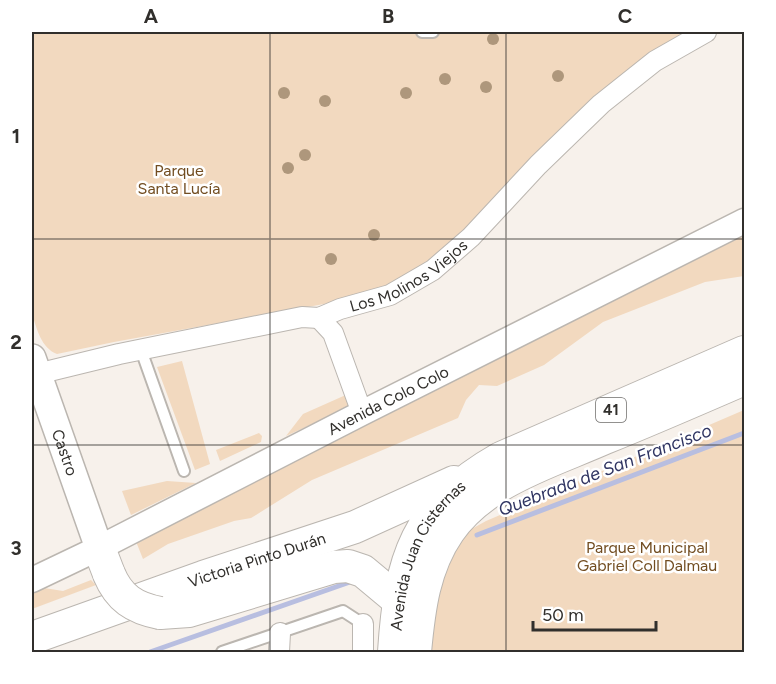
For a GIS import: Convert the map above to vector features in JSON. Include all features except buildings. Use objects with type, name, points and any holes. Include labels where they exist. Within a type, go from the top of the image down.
[{"type":"main road","name":"41","points":[[480,470],[522,449],[744,352]]},
{"type":"main road","name":"Castro","points":[[34,366],[104,561]]},
{"type":"main road","name":"Avenida Juan Cisternas","points":[[416,652],[418,618],[430,567],[450,530],[468,510],[503,483],[744,379]]},
{"type":"main road","name":"Victoria Pinto Durán","points":[[32,638],[355,527],[480,470]]},
{"type":"main road","name":"Avenida Juan Cisternas","points":[[394,652],[399,601],[406,564],[422,530],[444,499],[480,470]]},
{"type":"main road","points":[[256,589],[355,527]]},
{"type":"main road","points":[[104,561],[117,590],[129,602],[148,611],[160,613],[189,611],[256,589],[334,567],[348,566],[363,571],[399,601]]},
{"type":"street","name":"Los Molinos Viejos","points":[[34,366],[141,350],[302,317],[319,318],[340,309],[390,295],[433,270],[471,237],[538,165],[601,104],[655,61],[705,32]]},
{"type":"street","name":"Avenida Colo Colo","points":[[32,580],[104,561],[362,413],[744,221]]},
{"type":"street","points":[[319,318],[333,333],[362,413]]},
{"type":"street","points":[[363,624],[363,652]]},
{"type":"street","points":[[279,652],[280,633]]},
{"type":"lane","points":[[422,32],[433,32]]},
{"type":"lane","points":[[141,350],[184,471]]},
{"type":"lane","points":[[222,652],[343,611],[363,624]]},
{"type":"green space","name":"Parque Santa Lucía","points":[[32,32],[687,32],[427,263],[386,286],[324,304],[57,354],[43,343],[32,314]]},
{"type":"green space","points":[[744,231],[744,276],[705,282],[603,322],[544,365],[497,386],[479,385],[466,400],[458,418],[312,480],[251,518],[234,521],[168,544],[143,559],[135,539]]},
{"type":"green space","points":[[182,361],[210,464],[195,470],[157,367]]},
{"type":"green space","points":[[348,394],[352,406],[286,436],[303,414]]},
{"type":"green space","name":"Parque Municipal Gabriel Coll Dalmau","points":[[744,410],[744,652],[428,652],[442,563],[468,531],[486,521]]},
{"type":"green space","points":[[259,433],[262,436],[261,442],[220,461],[216,450]]},
{"type":"green space","points":[[167,481],[196,483],[131,515],[122,491]]},
{"type":"green space","points":[[91,580],[96,585],[32,609],[32,590],[38,587],[63,591]]},
{"type":"waterway","name":"Quebrada de San Francisco","points":[[477,535],[744,433]]},
{"type":"waterway","name":"Quebrada de San Francisco","points":[[150,652],[350,582]]}]
